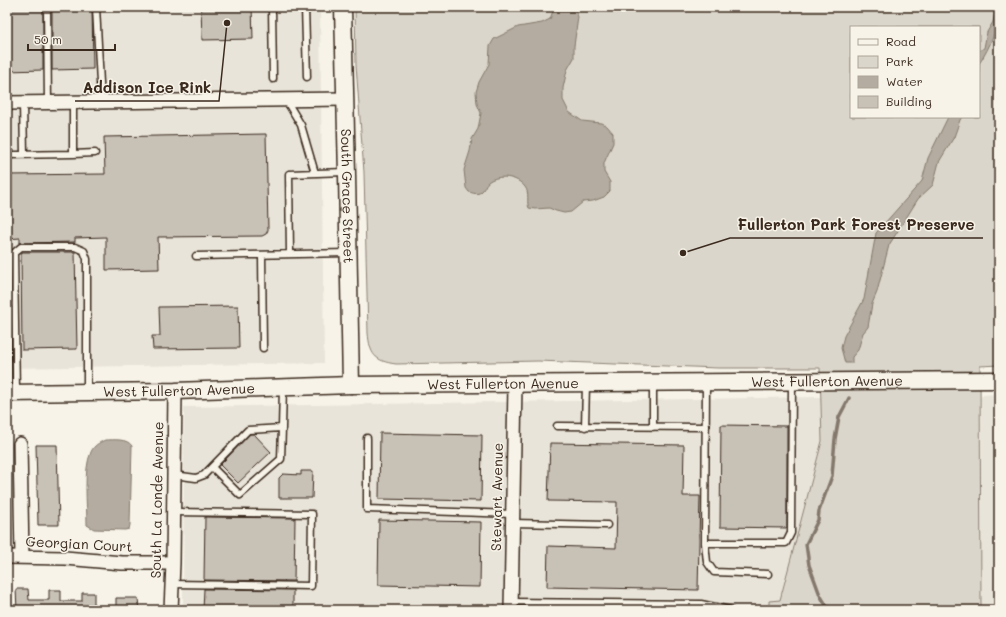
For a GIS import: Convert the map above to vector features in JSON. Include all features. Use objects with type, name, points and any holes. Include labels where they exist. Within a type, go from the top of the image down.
[{"type":"street","name":"South Grace Street","points":[[343,7],[350,385]]},
{"type":"street","points":[[7,104],[345,99]]},
{"type":"street","name":"West Fullerton Avenue","points":[[12,393],[175,391],[350,385],[515,385],[999,380]]},
{"type":"street","name":"Stewart Avenue","points":[[511,606],[515,385]]},
{"type":"street","name":"South La Londe Avenue","points":[[171,610],[174,512],[175,391]]},
{"type":"street","points":[[20,444],[22,557]]},
{"type":"street","name":"Georgian Court","points":[[7,557],[65,558],[122,563],[173,563]]},
{"type":"lane","points":[[47,7],[48,103]]},
{"type":"lane","points":[[96,7],[102,102]]},
{"type":"lane","points":[[272,7],[273,79]]},
{"type":"lane","points":[[304,7],[307,77]]},
{"type":"lane","points":[[286,100],[301,125],[315,173]]},
{"type":"lane","points":[[23,103],[24,154]]},
{"type":"lane","points":[[73,103],[73,154]]},
{"type":"lane","points":[[7,155],[95,153]]},
{"type":"lane","points":[[290,254],[289,174],[347,172]]},
{"type":"lane","points":[[12,393],[14,253],[21,247],[74,247],[84,251],[87,259],[86,392]]},
{"type":"lane","points":[[196,256],[348,253]]},
{"type":"lane","points":[[262,255],[263,348]]},
{"type":"lane","points":[[705,543],[786,543],[791,533],[792,381]]},
{"type":"lane","points":[[652,427],[653,383]]},
{"type":"lane","points":[[706,383],[705,543],[707,562],[714,572],[768,574]]},
{"type":"lane","points":[[585,427],[586,384]]},
{"type":"lane","points":[[212,467],[240,495],[281,459],[283,387]]},
{"type":"lane","points":[[557,426],[706,427]]},
{"type":"lane","points":[[174,475],[196,478],[204,475],[248,430],[282,428]]},
{"type":"lane","points":[[367,438],[368,509],[607,525]]},
{"type":"lane","points":[[172,584],[311,586],[312,514],[174,512]]},
{"type":"lane","points":[[544,602],[544,610]]},
{"type":"lane","points":[[511,606],[544,602],[701,604],[730,610]]},
{"type":"shaded area","points":[[7,7],[320,7],[324,363],[7,368]]},
{"type":"shaded area","points":[[999,394],[999,607],[981,607],[981,395]]},
{"type":"shaded area","points":[[821,397],[822,441],[780,601],[769,601],[769,610],[183,610],[184,407]]},
{"type":"green space","points":[[355,7],[999,7],[999,365],[980,366],[981,607],[999,607],[999,610],[769,610],[769,601],[780,600],[822,441],[820,368],[718,368],[538,361],[396,364],[383,361],[378,358],[374,355],[370,346],[368,333],[364,172],[356,65]]},
{"type":"water","points":[[557,7],[572,7],[575,9],[578,17],[574,58],[567,70],[563,88],[563,100],[569,112],[582,121],[601,123],[607,126],[613,133],[613,143],[604,163],[604,172],[610,182],[610,191],[604,197],[593,201],[583,202],[571,212],[564,213],[549,208],[529,208],[528,195],[525,187],[522,183],[512,178],[502,177],[492,179],[480,193],[475,194],[469,192],[466,188],[464,170],[472,139],[478,129],[481,113],[477,104],[476,92],[479,82],[489,64],[490,46],[494,39],[518,27],[542,23],[550,19],[553,11]]},
{"type":"water","points":[[996,7],[999,7],[996,29],[987,51],[980,62],[980,50],[984,48],[987,32],[993,22]]},
{"type":"water","points":[[948,118],[961,118],[954,137],[939,162],[933,185],[918,199],[889,245],[877,292],[872,304],[868,327],[863,333],[858,350],[852,357],[852,363],[845,363],[841,348],[844,336],[864,299],[876,233],[922,181],[928,158]]},
{"type":"water","points":[[105,440],[124,441],[130,443],[132,446],[130,525],[129,529],[125,530],[94,529],[87,525],[87,468],[91,452],[97,444]]},
{"type":"building","points":[[7,7],[43,7],[43,70],[7,71]]},
{"type":"building","points":[[52,7],[92,7],[93,69],[52,70]]},
{"type":"building","points":[[201,7],[252,7],[253,39],[202,40]]},
{"type":"building","points":[[266,134],[268,230],[266,234],[262,236],[158,237],[159,269],[106,270],[106,237],[75,238],[75,242],[20,243],[20,238],[7,239],[7,175],[105,174],[104,137]]},
{"type":"building","points":[[75,252],[77,349],[22,350],[21,253]]},
{"type":"building","points":[[238,306],[239,348],[153,349],[152,336],[160,336],[159,307]]},
{"type":"building","points":[[721,425],[787,426],[787,528],[720,527]]},
{"type":"building","points":[[380,433],[482,435],[481,501],[379,499]]},
{"type":"building","points":[[250,434],[254,434],[271,452],[238,483],[220,465]]},
{"type":"building","points":[[550,443],[684,445],[683,496],[700,496],[698,590],[547,587],[548,546],[616,548],[617,502],[548,501]]},
{"type":"building","points":[[36,445],[57,445],[59,525],[38,525]]},
{"type":"building","points":[[301,471],[313,471],[312,498],[279,498],[279,478],[283,474],[301,475]]},
{"type":"building","points":[[205,517],[295,518],[294,581],[204,580]]},
{"type":"building","points":[[379,520],[481,522],[480,587],[378,585]]},
{"type":"building","points":[[16,589],[28,589],[29,600],[49,600],[49,590],[61,590],[61,601],[82,601],[82,593],[94,593],[94,610],[17,610]]},
{"type":"building","points":[[204,589],[293,590],[293,610],[203,610]]},
{"type":"building","points":[[116,598],[138,598],[139,610],[116,610]]},
{"type":"waterway","points":[[829,610],[820,595],[809,565],[806,544],[818,520],[819,511],[832,476],[835,439],[839,417],[849,398]]},
{"type":"place","name":"Addison Ice Rink","points":[[227,23]]},
{"type":"place","name":"Fullerton Park Forest Preserve","points":[[683,253]]}]
